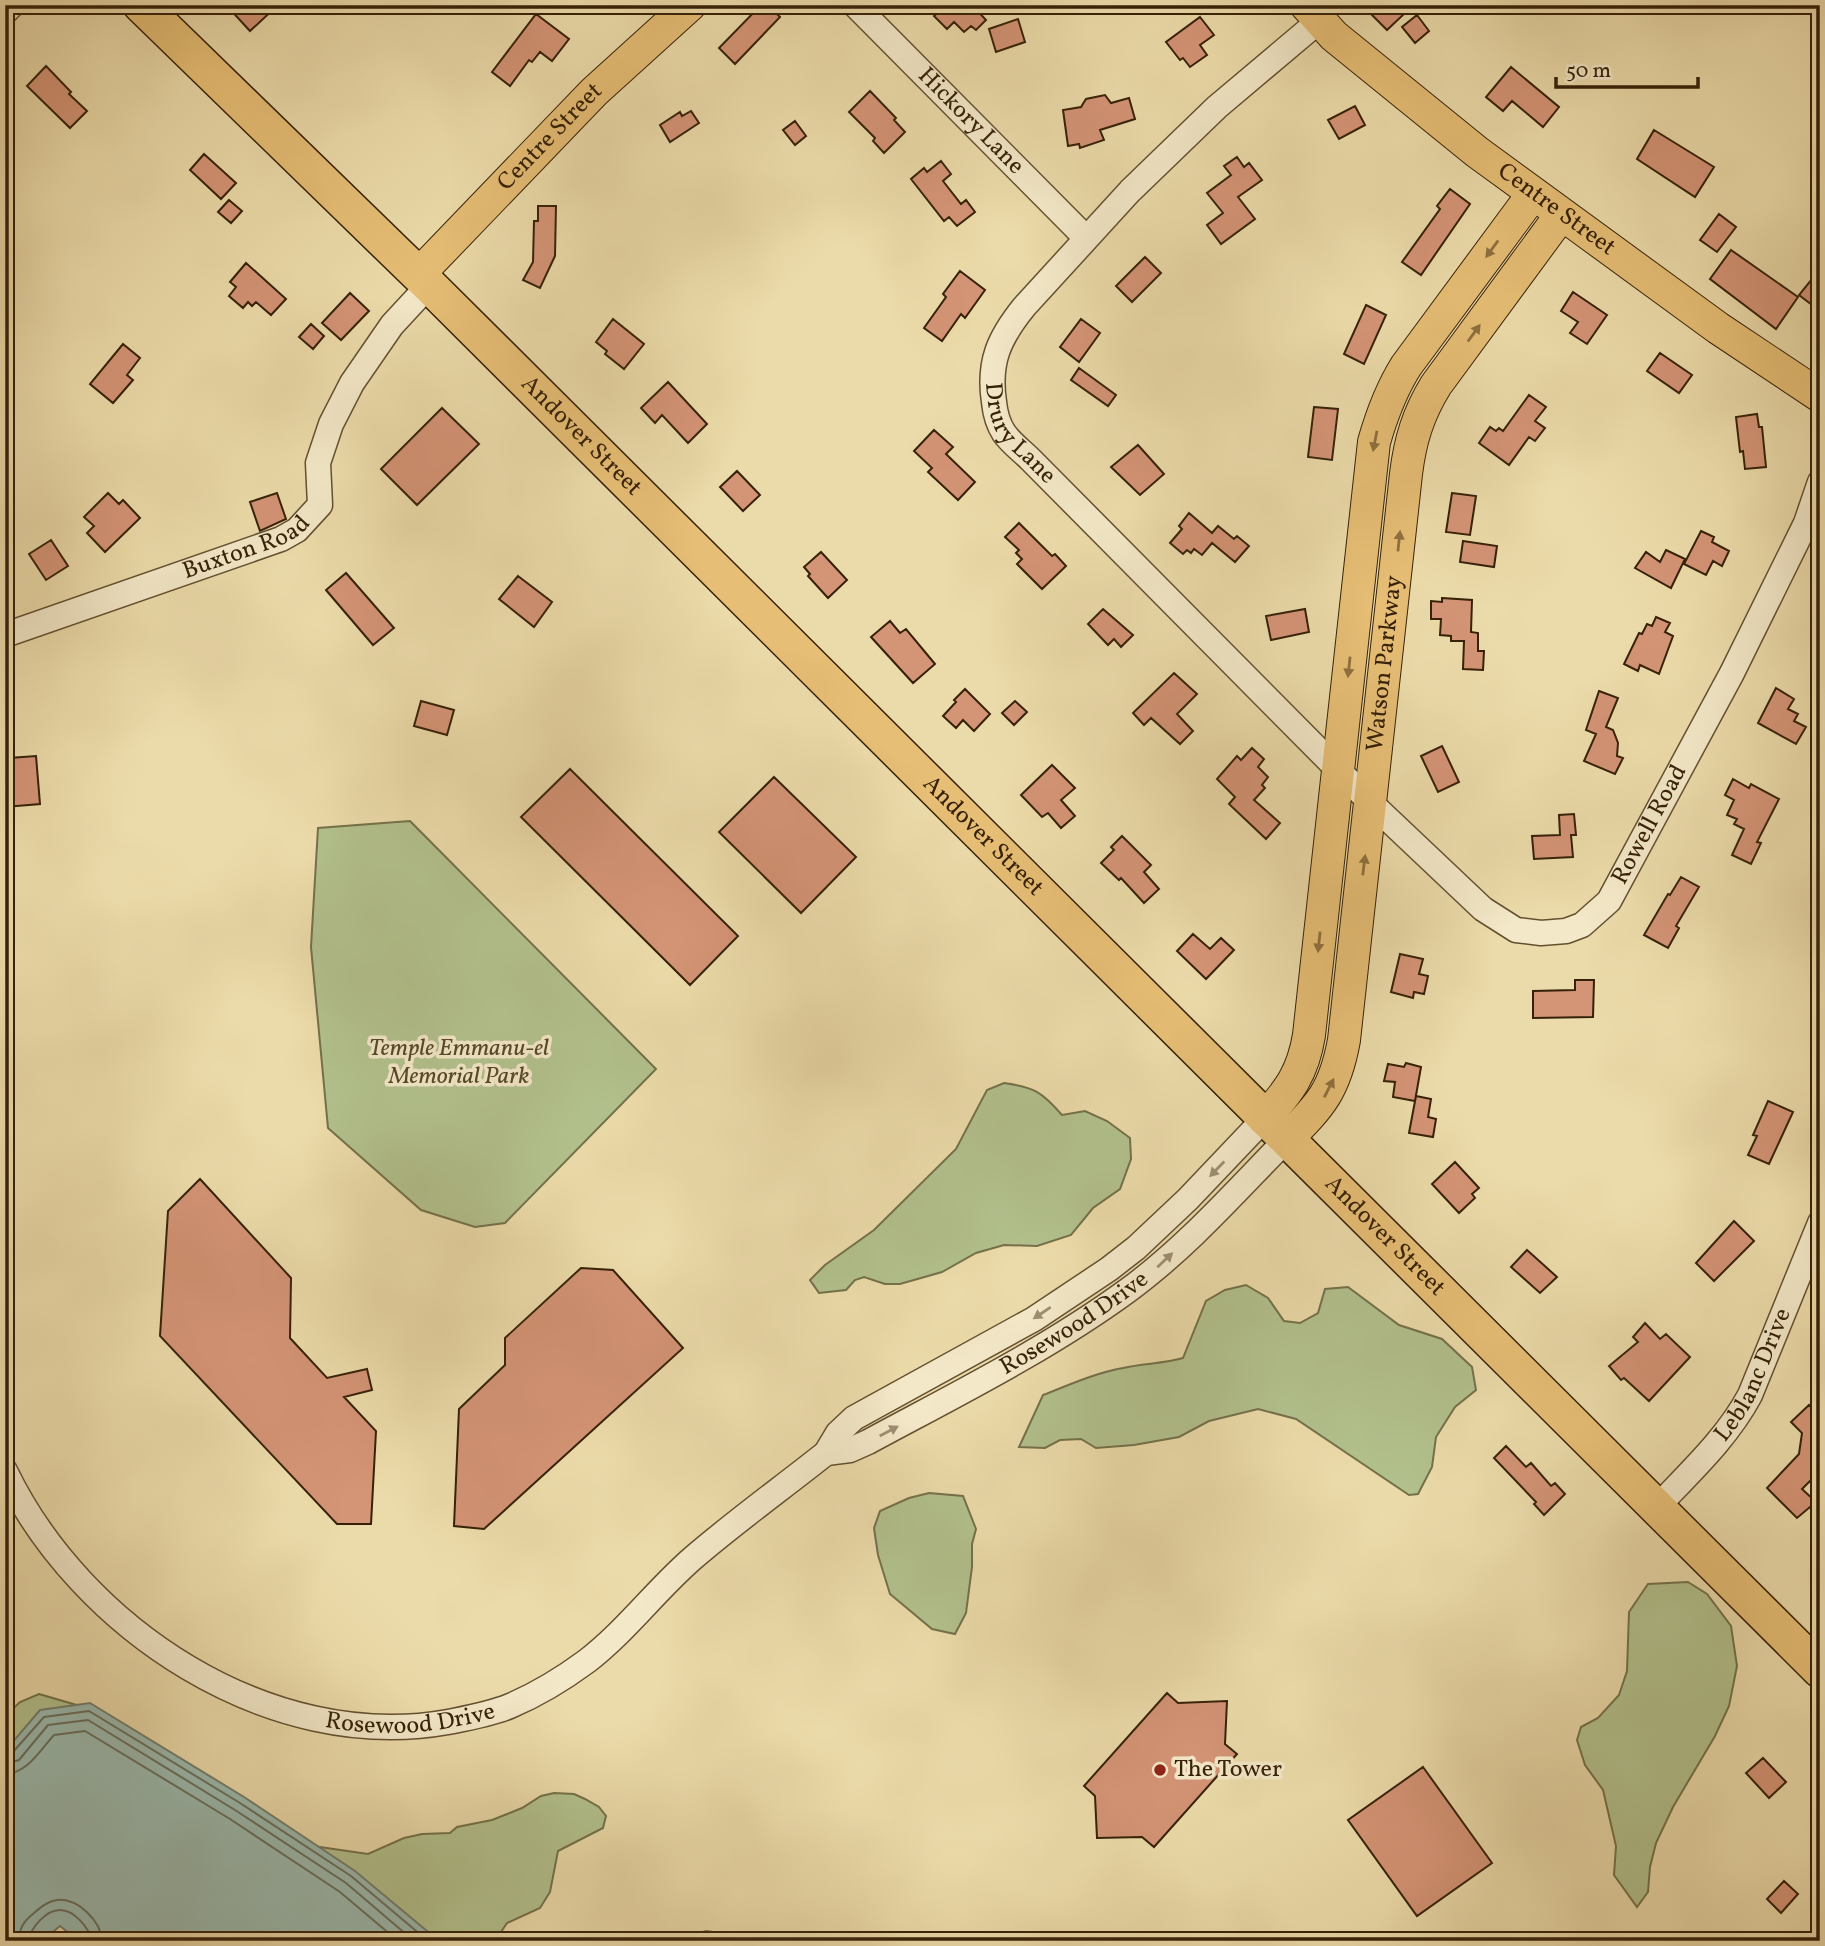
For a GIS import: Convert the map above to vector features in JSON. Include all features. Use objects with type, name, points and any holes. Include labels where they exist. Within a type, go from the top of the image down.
[{"type":"highway","name":"Andover Street","points":[[141,5],[423,280],[1820,1670]]},
{"type":"main road","name":"Centre Street","points":[[423,280],[594,92],[690,5]]},
{"type":"main road","name":"Centre Street","points":[[1312,13],[1378,74],[1533,194],[1718,328],[1820,396]]},
{"type":"main road","name":"Watson Parkway","points":[[1275,1130],[1306,1052],[1374,442],[1381,416],[1391,391],[1406,366],[1533,194]]},
{"type":"main road","name":"Watson Parkway","points":[[1275,1130],[1320,1106],[1332,1086],[1340,1061],[1371,803],[1407,461],[1415,427],[1422,407],[1436,385],[1561,215]]},
{"type":"street","points":[[5,12],[12,5]]},
{"type":"street","name":"Hickory Lane","points":[[855,5],[1086,238]]},
{"type":"street","name":"Drury Lane","points":[[1312,13],[1130,191],[1017,316],[997,348],[992,370],[992,391],[1003,432],[1371,803]]},
{"type":"street","name":"Buxton Road","points":[[5,635],[281,539],[297,530],[320,505],[317,463],[331,424],[352,383],[423,280]]},
{"type":"street","name":"Rowell Road","points":[[1371,803],[1483,909],[1516,930],[1541,933],[1566,931],[1582,925],[1609,901],[1619,885],[1732,673],[1805,523],[1820,482]]},
{"type":"street","name":"Rosewood Drive","points":[[5,1471],[33,1520],[87,1586],[116,1616],[202,1677],[273,1708],[346,1726],[424,1726],[466,1719],[509,1706],[559,1679],[587,1660],[694,1558],[826,1453],[838,1433],[854,1418],[1034,1319],[1109,1269],[1136,1248],[1188,1199],[1275,1130]]},
{"type":"street","name":"Leblanc Drive","points":[[1658,1506],[1725,1434],[1739,1415],[1750,1395],[1820,1223]]},
{"type":"green space","name":"Temple Emmanu-el Memorial Park","points":[[410,821],[656,1069],[505,1223],[475,1227],[421,1210],[328,1128],[311,947],[318,828]]},
{"type":"green space","points":[[1004,1083],[1023,1086],[1037,1092],[1062,1115],[1085,1111],[1107,1121],[1130,1138],[1131,1159],[1120,1189],[1093,1208],[1071,1235],[1037,1246],[1004,1245],[976,1253],[942,1272],[900,1284],[885,1284],[864,1277],[855,1280],[846,1290],[819,1293],[810,1280],[825,1265],[874,1230],[956,1149],[987,1090]]},
{"type":"green space","points":[[1246,1285],[1268,1298],[1284,1321],[1300,1323],[1318,1313],[1325,1289],[1348,1287],[1399,1325],[1442,1339],[1472,1367],[1476,1390],[1455,1407],[1436,1437],[1432,1467],[1418,1494],[1409,1495],[1296,1419],[1258,1409],[1209,1421],[1179,1437],[1134,1445],[1096,1448],[1081,1439],[1060,1440],[1045,1448],[1019,1447],[1043,1395],[1113,1370],[1183,1358],[1206,1301],[1225,1290]]},
{"type":"green space","points":[[929,1493],[963,1496],[976,1529],[972,1544],[966,1613],[955,1634],[932,1629],[890,1594],[878,1555],[874,1528],[880,1511],[909,1498]]},
{"type":"green space","points":[[1688,1582],[1707,1594],[1731,1626],[1737,1666],[1729,1706],[1656,1843],[1648,1892],[1637,1907],[1614,1875],[1616,1846],[1603,1790],[1585,1765],[1577,1740],[1581,1727],[1598,1718],[1619,1695],[1627,1671],[1629,1612],[1648,1584]]},
{"type":"green space","points":[[39,1694],[80,1706],[306,1845],[368,1854],[404,1838],[450,1833],[457,1827],[492,1820],[522,1808],[541,1796],[554,1793],[574,1794],[599,1807],[606,1816],[603,1828],[558,1851],[550,1892],[540,1908],[507,1923],[495,1941],[104,1941],[5,1892],[5,1716],[20,1702]]},
{"type":"green space","points":[[706,1931],[720,1933],[728,1941],[689,1941]]},
{"type":"water","points":[[90,1703],[244,1797],[355,1871],[439,1941],[79,1941],[60,1926],[42,1941],[5,1941],[5,1751],[40,1710]]},
{"type":"building","points":[[226,5],[278,5],[250,31]]},
{"type":"building","points":[[761,5],[768,5],[780,17],[735,64],[719,48]]},
{"type":"building","points":[[939,5],[972,5],[986,20],[976,30],[971,26],[964,32],[954,22],[947,29],[934,16],[942,9]]},
{"type":"building","points":[[1362,5],[1396,5],[1404,14],[1387,30]]},
{"type":"building","points":[[536,14],[569,39],[552,61],[540,52],[532,62],[529,60],[510,86],[492,72]]},
{"type":"building","points":[[1417,15],[1429,31],[1415,43],[1402,27]]},
{"type":"building","points":[[1200,17],[1214,35],[1200,45],[1207,55],[1190,67],[1183,58],[1180,60],[1166,42]]},
{"type":"building","points":[[1018,19],[1025,42],[996,52],[989,29]]},
{"type":"building","points":[[46,66],[87,111],[70,128],[27,86]]},
{"type":"building","points":[[1511,67],[1559,107],[1543,127],[1512,101],[1503,111],[1486,97]]},
{"type":"building","points":[[870,91],[896,118],[894,120],[905,132],[884,153],[873,141],[875,138],[849,112]]},
{"type":"building","points":[[1105,95],[1111,103],[1129,98],[1135,119],[1100,130],[1104,140],[1080,148],[1079,144],[1068,146],[1063,110],[1081,107],[1086,99]]},
{"type":"building","points":[[1355,106],[1365,125],[1339,139],[1328,120]]},
{"type":"building","points":[[691,111],[699,123],[670,142],[660,125],[680,112],[682,116]]},
{"type":"building","points":[[795,121],[806,136],[795,145],[783,130]]},
{"type":"building","points":[[1654,130],[1714,167],[1695,197],[1637,159]]},
{"type":"building","points":[[204,154],[236,183],[221,199],[190,170]]},
{"type":"building","points":[[1237,157],[1244,167],[1249,163],[1262,180],[1238,197],[1255,219],[1221,244],[1207,225],[1223,213],[1207,193],[1231,175],[1224,166]]},
{"type":"building","points":[[941,161],[951,174],[943,181],[961,204],[966,200],[975,212],[957,226],[949,217],[944,221],[911,179],[924,168],[927,172]]},
{"type":"building","points":[[1450,189],[1470,204],[1421,275],[1402,262],[1440,209],[1437,206]]},
{"type":"building","points":[[229,200],[242,211],[231,223],[218,212]]},
{"type":"building","points":[[538,206],[556,206],[555,256],[540,288],[523,280],[533,262],[534,221],[538,221]]},
{"type":"building","points":[[1719,214],[1736,227],[1717,252],[1700,240]]},
{"type":"building","points":[[1731,250],[1798,297],[1776,329],[1710,279]]},
{"type":"building","points":[[1145,257],[1161,273],[1132,302],[1116,286]]},
{"type":"building","points":[[246,263],[286,299],[271,315],[256,302],[252,306],[248,302],[243,308],[229,296],[236,287],[230,282]]},
{"type":"building","points":[[1820,269],[1820,311],[1799,295]]},
{"type":"building","points":[[960,271],[985,290],[965,318],[961,314],[942,341],[924,328]]},
{"type":"building","points":[[1573,292],[1607,315],[1587,344],[1570,333],[1578,322],[1561,311]]},
{"type":"building","points":[[350,293],[369,311],[341,340],[322,323]]},
{"type":"building","points":[[1366,305],[1386,315],[1364,364],[1344,354]]},
{"type":"building","points":[[613,319],[644,344],[624,369],[605,354],[607,351],[596,342]]},
{"type":"building","points":[[1081,319],[1100,333],[1079,362],[1060,347]]},
{"type":"building","points":[[311,324],[324,336],[313,349],[299,337]]},
{"type":"building","points":[[123,344],[140,358],[127,375],[133,380],[113,403],[90,384]]},
{"type":"building","points":[[1660,353],[1692,375],[1679,393],[1647,371]]},
{"type":"building","points":[[1079,368],[1116,395],[1108,406],[1071,380]]},
{"type":"building","points":[[668,382],[707,424],[688,443],[662,415],[655,423],[641,408]]},
{"type":"building","points":[[1529,395],[1546,407],[1535,421],[1545,428],[1535,441],[1529,437],[1509,465],[1479,443],[1490,427],[1503,431]]},
{"type":"building","points":[[1314,407],[1338,409],[1332,460],[1308,457]]},
{"type":"building","points":[[442,408],[479,444],[417,505],[381,469]]},
{"type":"building","points":[[1757,414],[1759,427],[1762,427],[1766,467],[1745,469],[1736,417]]},
{"type":"building","points":[[934,430],[953,447],[946,454],[975,482],[958,500],[928,472],[932,468],[914,451]]},
{"type":"building","points":[[1138,445],[1164,474],[1140,495],[1111,467]]},
{"type":"building","points":[[737,471],[760,495],[743,511],[720,487]]},
{"type":"building","points":[[108,493],[119,504],[123,500],[140,518],[105,552],[87,533],[94,526],[84,517]]},
{"type":"building","points":[[277,493],[286,519],[260,531],[250,502]]},
{"type":"building","points":[[1452,493],[1476,496],[1470,535],[1446,532]]},
{"type":"building","points":[[1189,513],[1212,533],[1218,526],[1234,539],[1237,536],[1249,546],[1235,562],[1212,543],[1202,555],[1194,549],[1191,553],[1187,550],[1183,554],[1170,543],[1182,529],[1179,526]]},
{"type":"building","points":[[1019,523],[1066,566],[1042,589],[1017,564],[1022,559],[1016,553],[1019,550],[1005,537]]},
{"type":"building","points":[[1701,531],[1714,537],[1712,542],[1729,551],[1722,566],[1713,561],[1706,575],[1684,564]]},
{"type":"building","points":[[51,540],[68,566],[46,580],[29,554]]},
{"type":"building","points":[[1463,541],[1497,546],[1494,567],[1460,562]]},
{"type":"building","points":[[1666,550],[1685,559],[1671,588],[1635,568],[1646,552],[1660,562]]},
{"type":"building","points":[[821,552],[847,580],[828,598],[808,576],[810,574],[804,567]]},
{"type":"building","points":[[346,573],[394,628],[373,645],[326,590]]},
{"type":"building","points":[[518,576],[552,602],[534,627],[499,599]]},
{"type":"building","points":[[1442,598],[1472,600],[1471,632],[1478,633],[1478,651],[1484,651],[1483,670],[1463,669],[1464,641],[1451,641],[1451,636],[1440,635],[1441,619],[1431,619],[1431,601],[1442,602]]},
{"type":"building","points":[[1103,609],[1133,635],[1121,647],[1114,639],[1108,645],[1088,624]]},
{"type":"building","points":[[1305,609],[1309,632],[1271,640],[1266,616]]},
{"type":"building","points":[[1656,617],[1670,623],[1665,632],[1673,636],[1659,674],[1640,665],[1638,671],[1624,664],[1639,633],[1642,634],[1647,624],[1652,626]]},
{"type":"building","points":[[890,621],[900,633],[906,629],[935,664],[913,683],[871,637]]},
{"type":"building","points":[[1174,673],[1197,694],[1177,714],[1193,731],[1180,744],[1151,718],[1144,725],[1133,713]]},
{"type":"building","points":[[1776,688],[1794,699],[1788,709],[1798,714],[1794,721],[1806,727],[1796,744],[1758,723]]},
{"type":"building","points":[[965,689],[990,714],[974,731],[963,720],[956,728],[943,716]]},
{"type":"building","points":[[1599,691],[1618,698],[1606,727],[1613,730],[1618,743],[1617,756],[1623,758],[1615,774],[1584,761],[1596,734],[1586,730]]},
{"type":"building","points":[[421,701],[454,710],[447,735],[414,726]]},
{"type":"building","points":[[1015,701],[1027,712],[1014,725],[1002,713]]},
{"type":"building","points":[[1442,746],[1459,782],[1438,792],[1421,756]]},
{"type":"building","points":[[1252,748],[1264,759],[1258,767],[1268,777],[1262,785],[1265,788],[1254,800],[1280,823],[1266,839],[1229,804],[1235,797],[1217,779],[1237,756],[1241,760]]},
{"type":"building","points":[[36,756],[40,804],[5,807],[5,778],[11,778],[9,758]]},
{"type":"building","points":[[1052,765],[1075,788],[1061,800],[1075,816],[1061,828],[1048,813],[1042,817],[1021,795]]},
{"type":"building","points":[[570,769],[738,936],[690,985],[521,817]]},
{"type":"building","points":[[774,777],[856,857],[801,913],[719,832]]},
{"type":"building","points":[[1733,779],[1749,788],[1751,784],[1779,799],[1757,842],[1761,843],[1751,864],[1732,855],[1744,829],[1734,824],[1737,819],[1727,815],[1734,800],[1725,795]]},
{"type":"building","points":[[1574,814],[1576,835],[1571,835],[1573,857],[1534,859],[1532,836],[1560,835],[1559,815]]},
{"type":"building","points":[[1122,836],[1151,865],[1144,872],[1159,889],[1144,903],[1121,878],[1119,880],[1101,863],[1114,850],[1111,847]]},
{"type":"building","points":[[1681,877],[1699,887],[1676,926],[1679,928],[1668,948],[1644,935]]},
{"type":"building","points":[[1193,934],[1210,949],[1221,938],[1234,950],[1206,979],[1177,951]]},
{"type":"building","points":[[1400,954],[1423,959],[1419,974],[1428,976],[1424,994],[1414,992],[1413,998],[1391,992]]},
{"type":"building","points":[[1575,980],[1594,980],[1593,1017],[1533,1018],[1533,991],[1575,990]]},
{"type":"building","points":[[1406,1063],[1421,1067],[1415,1101],[1393,1097],[1395,1082],[1384,1081],[1388,1064],[1404,1067]]},
{"type":"building","points":[[1416,1096],[1431,1099],[1428,1117],[1436,1119],[1433,1137],[1409,1133]]},
{"type":"building","points":[[1768,1101],[1793,1112],[1769,1164],[1748,1155],[1757,1136],[1753,1135]]},
{"type":"building","points":[[1455,1162],[1479,1188],[1472,1194],[1475,1198],[1459,1213],[1432,1184]]},
{"type":"building","points":[[200,1179],[291,1278],[290,1338],[327,1378],[367,1369],[372,1390],[344,1397],[376,1431],[371,1524],[337,1524],[160,1336],[168,1211]]},
{"type":"building","points":[[1734,1221],[1754,1241],[1714,1281],[1696,1263]]},
{"type":"building","points":[[1527,1250],[1557,1277],[1540,1293],[1511,1267]]},
{"type":"building","points":[[581,1268],[613,1270],[683,1348],[484,1529],[454,1526],[459,1409],[505,1365],[505,1338]]},
{"type":"building","points":[[1645,1323],[1660,1339],[1666,1334],[1690,1357],[1649,1401],[1624,1378],[1621,1380],[1609,1366],[1638,1342],[1633,1337]]},
{"type":"building","points":[[1809,1405],[1820,1417],[1815,1458],[1820,1463],[1820,1471],[1802,1489],[1816,1502],[1797,1518],[1767,1488],[1799,1454],[1802,1433],[1791,1422]]},
{"type":"building","points":[[1506,1446],[1526,1467],[1531,1463],[1551,1486],[1555,1483],[1565,1494],[1544,1515],[1534,1504],[1536,1502],[1494,1458]]},
{"type":"building","name":"The Tower","points":[[1167,1693],[1178,1703],[1227,1701],[1225,1744],[1237,1754],[1154,1847],[1142,1837],[1097,1838],[1095,1796],[1084,1786]]},
{"type":"building","points":[[1763,1758],[1786,1782],[1769,1798],[1746,1773]]},
{"type":"building","points":[[1423,1767],[1492,1863],[1417,1916],[1348,1820]]},
{"type":"building","points":[[1784,1881],[1798,1894],[1781,1913],[1767,1899]]},
{"type":"place","name":"The Tower","points":[[1160,1770]]}]
